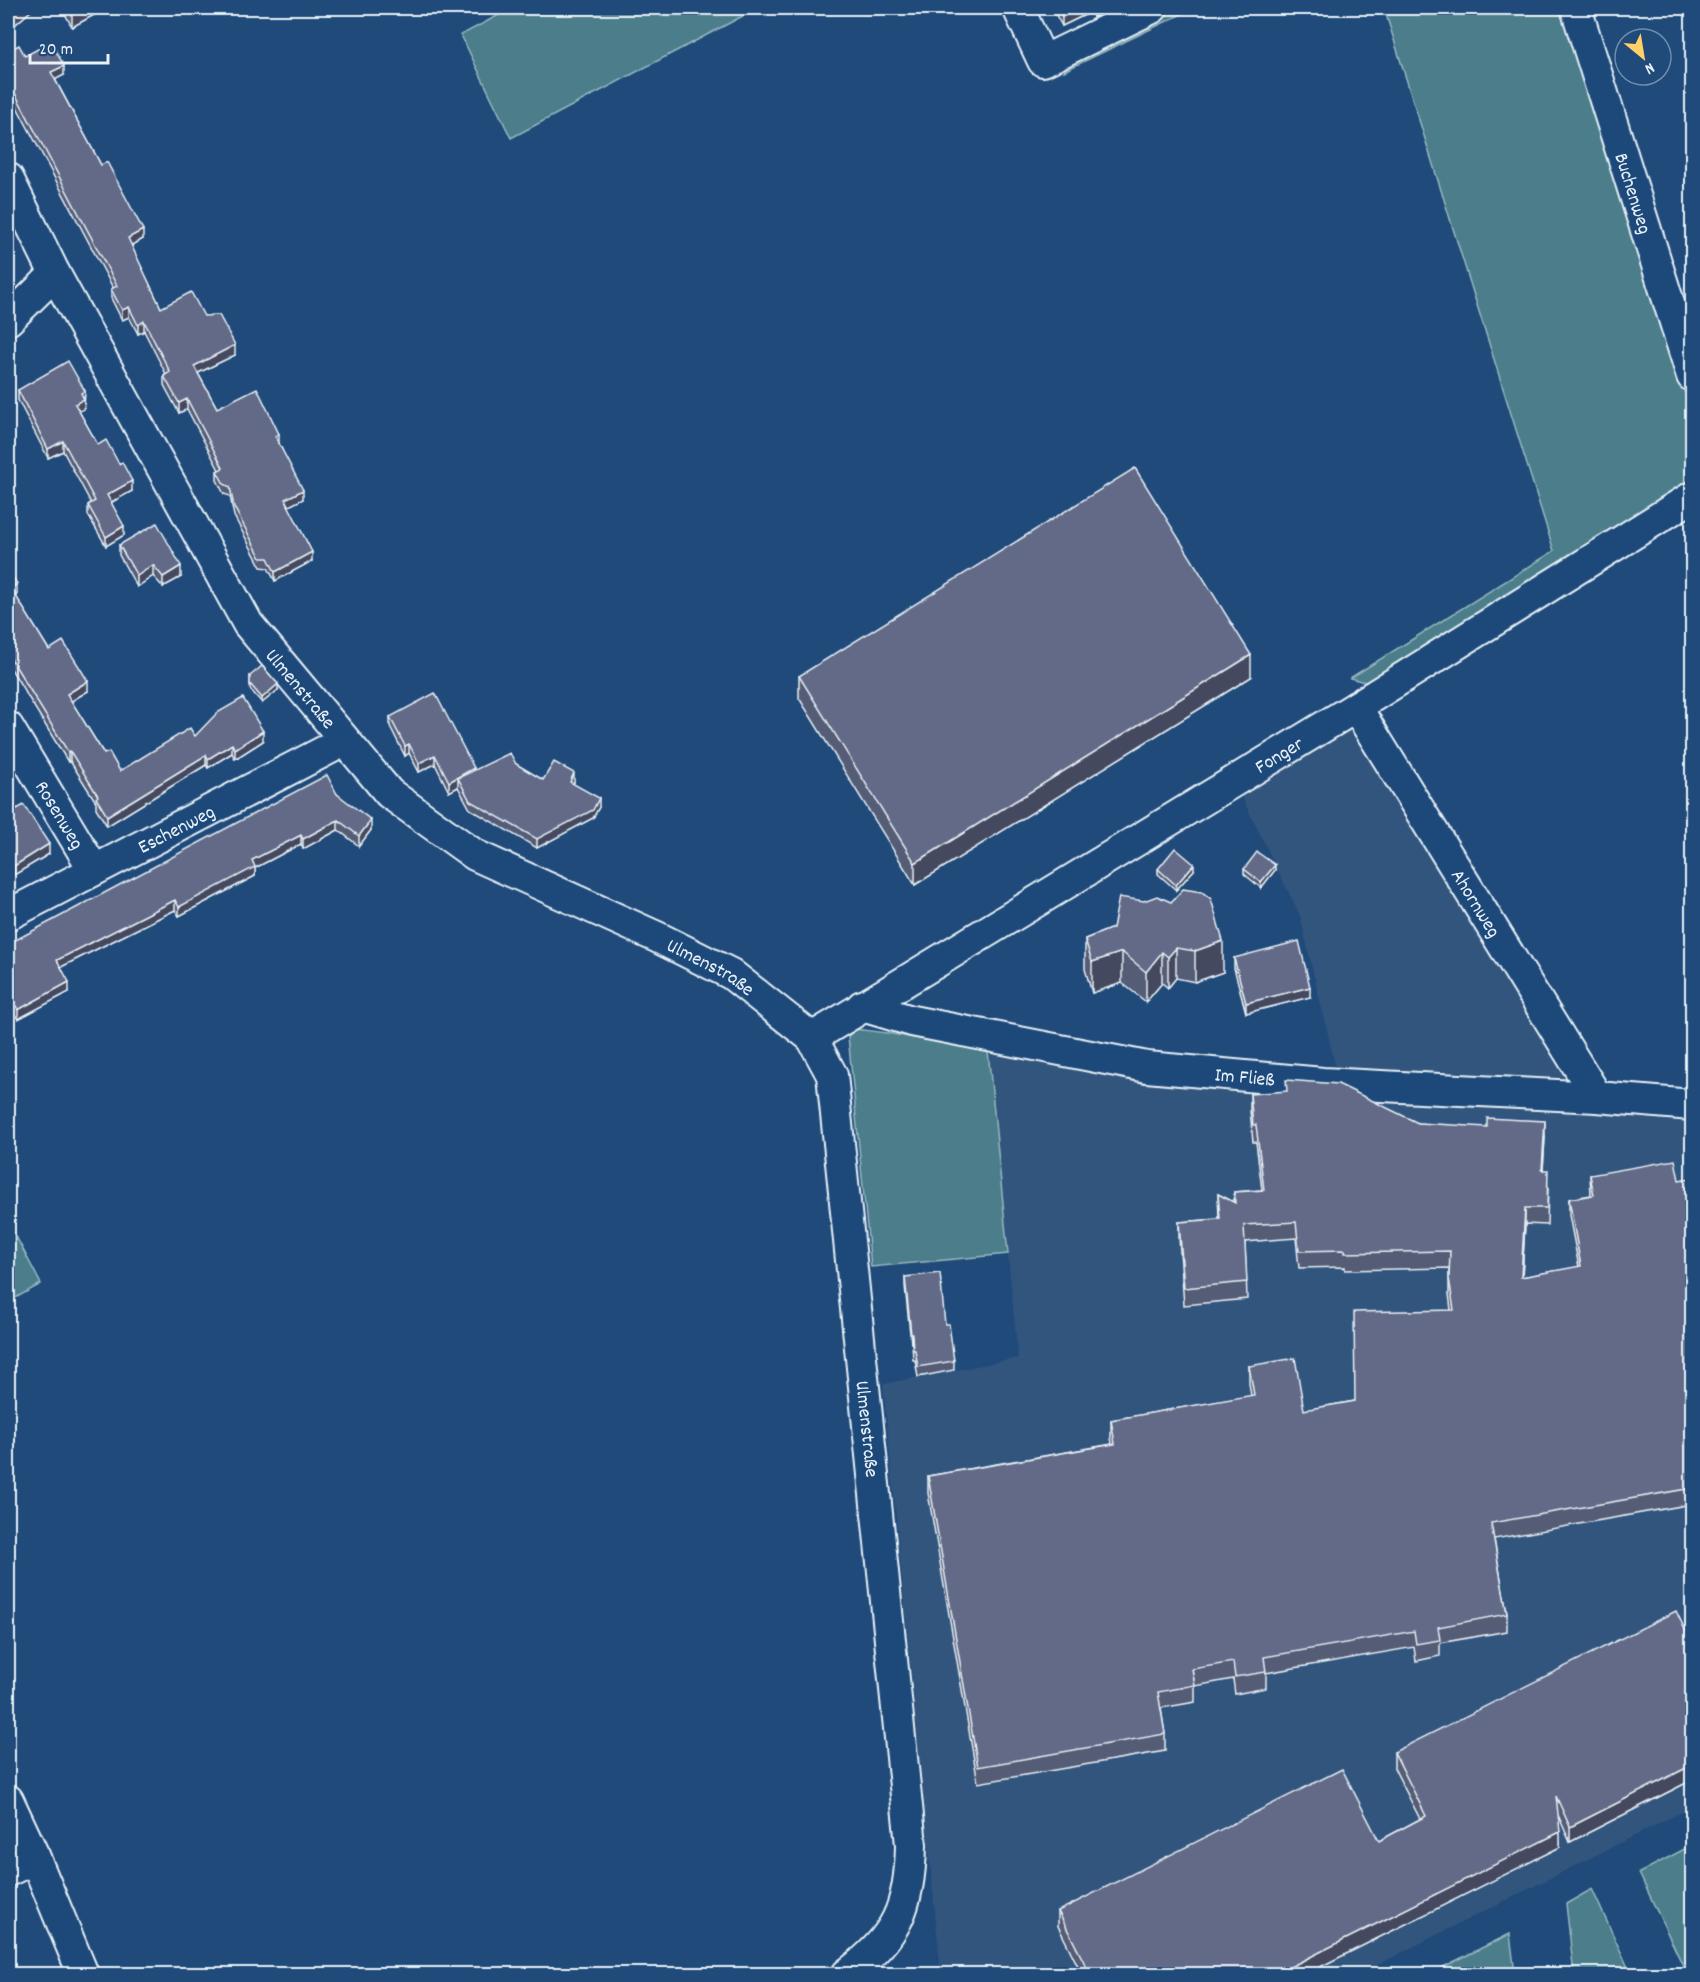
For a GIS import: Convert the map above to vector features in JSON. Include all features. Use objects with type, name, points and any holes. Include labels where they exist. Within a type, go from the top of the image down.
[{"type":"street","points":[[1018,8],[1043,61],[1152,8]]},
{"type":"street","name":"Buchenweg","points":[[1576,8],[1692,376]]},
{"type":"street","name":"Ulmenstraße","points":[[8,178],[55,274],[248,624],[389,793],[475,855],[657,937],[731,974],[812,1038],[832,1075],[911,1845],[909,1881],[899,1917],[888,1937],[878,1948],[847,1974]]},
{"type":"street","points":[[8,320],[55,274]]},
{"type":"street","name":"Fonger","points":[[862,1006],[1356,707],[1692,497]]},
{"type":"street","name":"Ahornweg","points":[[1356,707],[1597,1097]]},
{"type":"street","name":"Rosenweg","points":[[8,727],[94,870]]},
{"type":"street","name":"Eschenweg","points":[[8,915],[344,741]]},
{"type":"street","points":[[812,1038],[862,1006]]},
{"type":"street","name":"Im Fließ","points":[[862,1006],[912,1021],[1148,1067],[1323,1083],[1597,1097],[1692,1105]]},
{"type":"street","points":[[8,1800],[35,1858],[83,1974]]},
{"type":"street","points":[[8,1871],[35,1858]]},
{"type":"shaded area","points":[[1341,728],[1362,733],[1570,1070],[1560,1085],[1337,1073],[1300,916],[1239,791]]},
{"type":"shaded area","points":[[988,1051],[1284,1092],[1459,1106],[1692,1119],[1692,1807],[1359,1974],[941,1974],[883,1384],[1018,1358]]},
{"type":"green space","points":[[512,8],[758,8],[511,138],[461,35]]},
{"type":"green space","points":[[1168,8],[1194,8],[1064,71],[1069,55]]},
{"type":"green space","points":[[1384,8],[1564,8],[1692,416],[1692,481],[1368,683],[1350,678],[1554,551]]},
{"type":"green space","points":[[855,1029],[988,1051],[1008,1254],[871,1267],[848,1036]]},
{"type":"green space","points":[[8,1221],[41,1284],[8,1302]]},
{"type":"green space","points":[[1692,1845],[1692,1974],[1687,1974],[1639,1873]]},
{"type":"green space","points":[[1592,1889],[1631,1974],[1574,1974],[1566,1904]]},
{"type":"green space","points":[[1510,1934],[1515,1974],[1429,1974]]},
{"type":"building","points":[[1057,8],[1081,8],[1062,17]]},
{"type":"building","points":[[51,42],[64,66],[51,72],[101,165],[107,162],[143,230],[128,238],[161,308],[191,292],[204,316],[219,315],[235,345],[194,366],[217,408],[257,388],[279,434],[275,436],[303,490],[285,499],[312,552],[275,572],[268,558],[261,558],[234,507],[230,487],[224,484],[217,471],[223,468],[187,399],[179,403],[164,376],[170,372],[144,321],[138,325],[129,307],[122,310],[111,289],[117,286],[8,80],[8,51],[19,45],[25,56]]},
{"type":"building","points":[[8,251],[13,257],[8,262]]},
{"type":"building","points":[[68,361],[85,391],[81,393],[84,399],[75,404],[98,445],[106,440],[119,464],[122,462],[132,481],[107,495],[124,526],[106,537],[88,505],[95,501],[63,441],[48,449],[18,390]]},
{"type":"building","points":[[1135,468],[1251,655],[915,863],[799,676]]},
{"type":"building","points":[[157,523],[181,566],[163,577],[153,565],[137,576],[119,545]]},
{"type":"building","points":[[8,568],[17,584],[11,588],[49,650],[63,641],[88,681],[67,694],[104,754],[109,752],[120,771],[190,728],[195,736],[217,713],[243,698],[263,731],[235,749],[232,744],[208,759],[206,755],[107,816],[96,798],[98,796],[8,654]]},
{"type":"building","points":[[262,666],[278,684],[262,698],[250,684],[250,676]]},
{"type":"building","points":[[435,693],[474,768],[449,782],[435,755],[419,763],[409,744],[405,746],[390,717]]},
{"type":"building","points":[[510,753],[516,764],[543,780],[554,762],[574,773],[570,782],[599,798],[593,810],[537,839],[470,801],[458,778]]},
{"type":"building","points":[[327,775],[337,794],[371,820],[359,836],[338,820],[303,839],[301,835],[252,860],[255,867],[179,907],[175,900],[57,960],[69,982],[18,1010],[16,1006],[8,1006],[8,944]]},
{"type":"building","points":[[13,803],[17,809],[24,805],[49,844],[14,866],[8,856],[8,806]]},
{"type":"building","points":[[1175,848],[1194,864],[1176,885],[1158,869]]},
{"type":"building","points":[[1257,852],[1275,865],[1261,882],[1244,869]]},
{"type":"building","points":[[1183,889],[1202,892],[1211,899],[1223,941],[1195,951],[1176,948],[1168,957],[1162,952],[1146,972],[1122,952],[1092,962],[1085,939],[1113,928],[1119,897],[1144,901],[1157,896],[1171,902]]},
{"type":"building","points":[[1299,941],[1310,987],[1246,1003],[1234,958]]},
{"type":"building","points":[[1286,1080],[1338,1084],[1418,1123],[1487,1127],[1487,1118],[1545,1121],[1542,1170],[1548,1170],[1547,1208],[1525,1208],[1521,1277],[1581,1266],[1569,1199],[1594,1195],[1590,1175],[1675,1160],[1679,1180],[1692,1178],[1692,1488],[1491,1523],[1507,1614],[1438,1627],[1440,1640],[1416,1644],[1414,1631],[1264,1657],[1266,1672],[1235,1677],[1233,1662],[1192,1669],[1195,1685],[1158,1692],[1165,1734],[978,1767],[928,1476],[1115,1444],[1111,1420],[1254,1395],[1249,1366],[1295,1358],[1304,1410],[1355,1401],[1354,1312],[1454,1310],[1449,1278],[1450,1251],[1345,1253],[1345,1250],[1299,1251],[1296,1222],[1244,1225],[1247,1282],[1184,1288],[1179,1222],[1220,1219],[1218,1194],[1235,1203],[1234,1192],[1264,1190],[1250,1094],[1287,1091]]},
{"type":"building","points":[[940,1273],[945,1324],[949,1324],[954,1361],[918,1367],[915,1350],[913,1350],[905,1277]]},
{"type":"building","points":[[1676,1611],[1692,1644],[1692,1765],[1570,1827],[1556,1796],[1560,1832],[1276,1974],[1090,1974],[1058,1911],[1342,1769],[1379,1841],[1426,1816],[1394,1752]]}]
